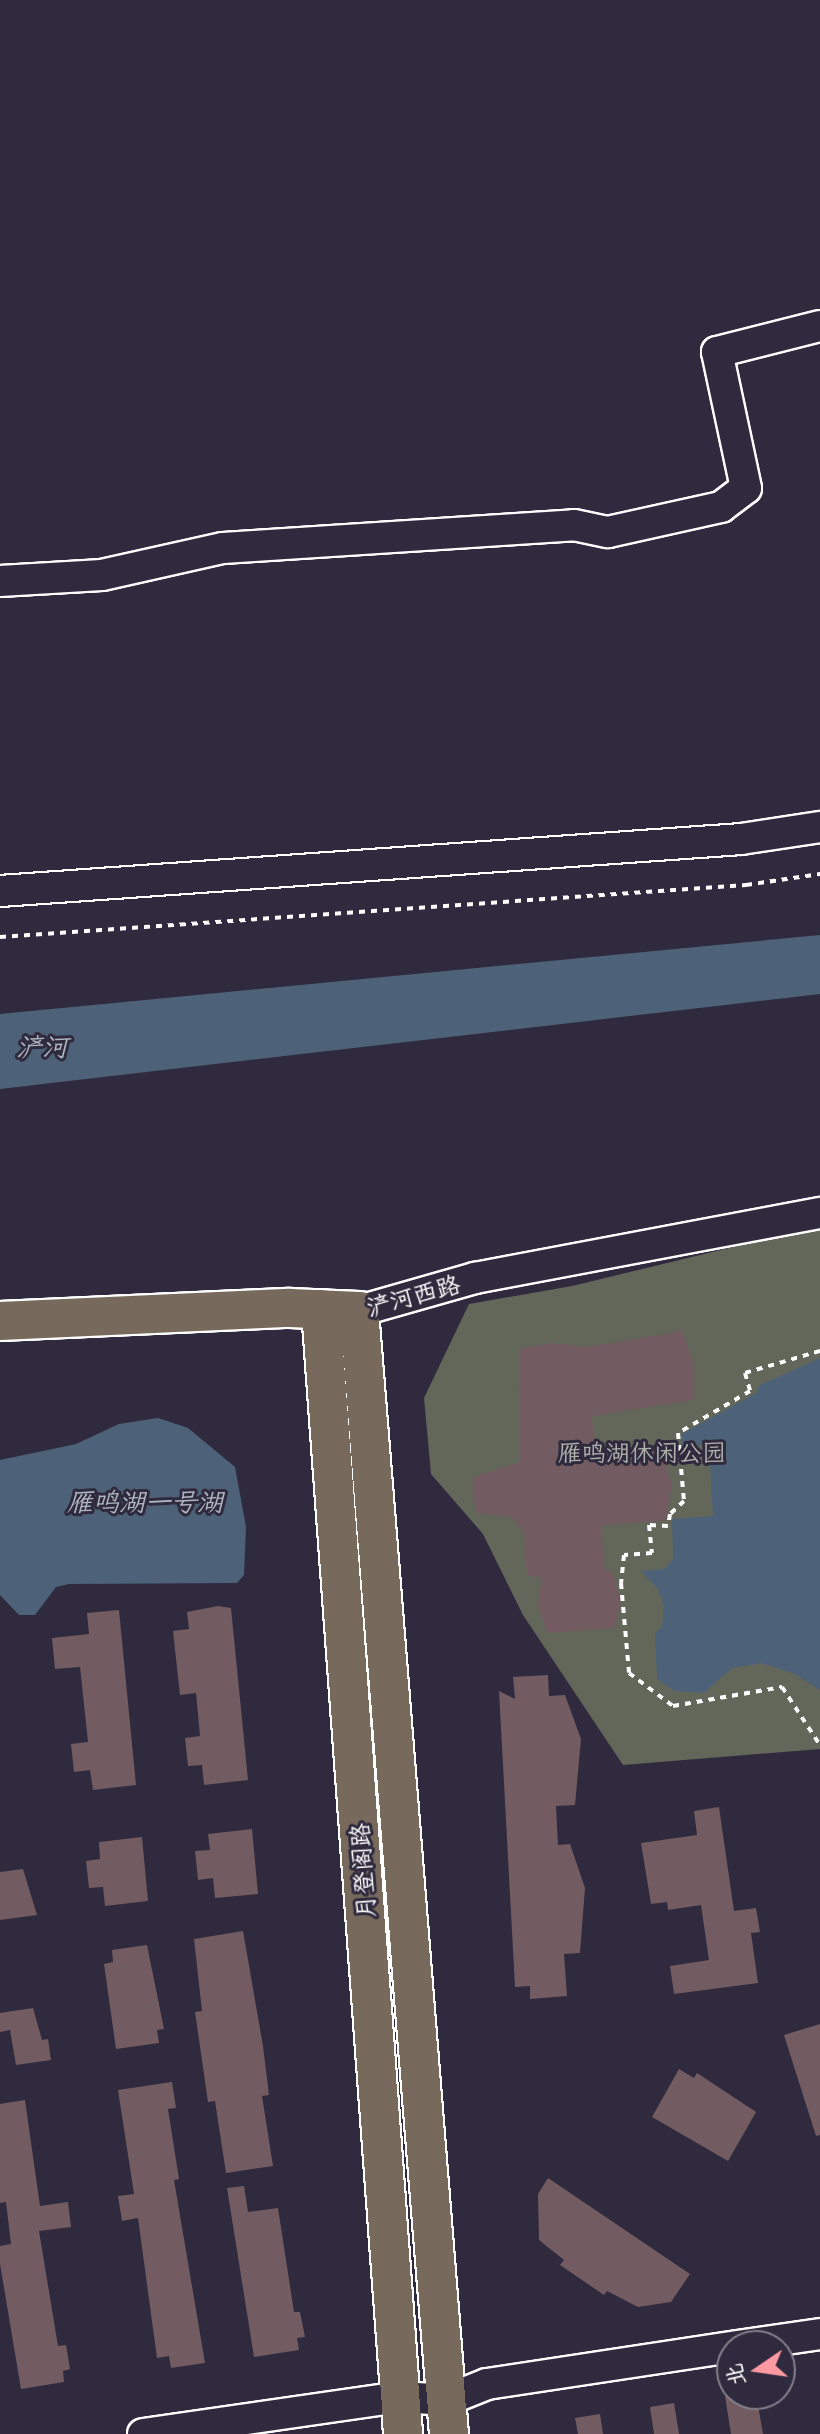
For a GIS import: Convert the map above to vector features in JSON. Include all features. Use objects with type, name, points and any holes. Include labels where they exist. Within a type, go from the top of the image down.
[{"type":"main road","name":"浐河西路","points":[[0,1321],[321,1309],[359,1311]]},
{"type":"main road","name":"月登阁路","points":[[321,1309],[402,2416]]},
{"type":"main road","name":"月登阁路","points":[[359,1311],[448,2417]]},
{"type":"street","points":[[0,581],[102,575],[223,548],[574,525],[608,532],[721,507],[746,488],[717,352],[820,326]]},
{"type":"street","points":[[0,891],[741,839],[820,827]]},
{"type":"street","name":"浐河西路","points":[[359,1311],[475,1278],[820,1213]]},
{"type":"street","points":[[796,2338],[820,2334]]},
{"type":"street","points":[[143,2434],[402,2416],[448,2417],[487,2384],[716,2349]]},
{"type":"path","points":[[0,937],[746,885],[820,874]]},
{"type":"path","points":[[820,1351],[745,1373],[750,1391],[678,1433],[684,1501],[670,1514],[668,1526],[649,1525],[652,1553],[624,1555],[621,1583],[629,1673],[673,1706],[782,1687],[820,1745]]},
{"type":"green space","name":"雁鸣湖休闲公园","points":[[820,1226],[820,1749],[623,1765],[523,1615],[483,1534],[431,1474],[424,1398],[469,1304],[572,1286]]},
{"type":"water","name":"浐河","points":[[820,935],[820,994],[0,1089],[0,1014]]},
{"type":"water","points":[[820,1358],[820,1690],[795,1674],[761,1663],[732,1668],[704,1693],[675,1691],[657,1679],[655,1633],[662,1627],[664,1606],[658,1589],[641,1571],[664,1569],[673,1559],[672,1519],[713,1516],[709,1445],[682,1446],[682,1434],[758,1392],[758,1386]]},
{"type":"water","name":"雁鸣湖一号湖","points":[[158,1418],[188,1428],[235,1467],[246,1527],[244,1575],[237,1583],[69,1584],[56,1587],[35,1615],[19,1615],[0,1595],[0,1460],[76,1444],[119,1424]]},
{"type":"building","points":[[683,1331],[694,1366],[693,1400],[592,1416],[595,1454],[661,1448],[672,1485],[666,1521],[601,1525],[605,1571],[611,1570],[621,1600],[615,1628],[547,1633],[538,1605],[542,1578],[527,1576],[524,1532],[511,1517],[477,1513],[473,1496],[474,1477],[520,1462],[519,1349],[551,1343],[587,1347]]},
{"type":"building","points":[[218,1606],[231,1608],[248,1780],[204,1785],[202,1765],[188,1766],[185,1738],[200,1736],[196,1693],[180,1695],[173,1631],[189,1629],[187,1612]]},
{"type":"building","points":[[119,1610],[136,1785],[93,1790],[90,1770],[74,1772],[71,1744],[88,1742],[80,1667],[55,1669],[52,1638],[89,1634],[87,1613]]},
{"type":"building","points":[[548,1675],[549,1696],[565,1695],[581,1739],[575,1805],[556,1806],[558,1845],[570,1844],[585,1888],[580,1953],[564,1954],[567,1996],[530,1999],[530,1986],[515,1987],[499,1691],[515,1699],[513,1677]]},
{"type":"building","points":[[719,1807],[734,1911],[756,1908],[760,1932],[751,1933],[758,1983],[674,1994],[670,1966],[709,1960],[701,1905],[668,1910],[667,1902],[651,1904],[641,1843],[697,1835],[694,1811]]},
{"type":"building","points":[[252,1829],[258,1894],[215,1898],[213,1878],[198,1880],[195,1851],[210,1850],[208,1834]]},
{"type":"building","points":[[142,1837],[148,1901],[105,1906],[103,1887],[89,1888],[86,1861],[100,1859],[99,1842]]},
{"type":"building","points":[[23,1869],[37,1915],[0,1920],[0,1872]]},
{"type":"building","points":[[243,1931],[263,2046],[269,2095],[262,2096],[273,2166],[226,2173],[215,2101],[208,2102],[195,2012],[202,2011],[194,1939]]},
{"type":"building","points":[[147,1945],[164,2029],[157,2030],[159,2043],[116,2049],[104,1964],[113,1962],[112,1950]]},
{"type":"building","points":[[33,2008],[42,2040],[48,2039],[51,2060],[16,2065],[10,2030],[0,2032],[0,2013]]},
{"type":"building","points":[[820,2024],[820,2135],[816,2136],[784,2035]]},
{"type":"building","points":[[679,2069],[694,2078],[697,2073],[756,2112],[728,2161],[652,2117]]},
{"type":"building","points":[[172,2082],[176,2108],[168,2109],[179,2179],[174,2180],[205,2363],[171,2368],[169,2356],[157,2358],[138,2218],[122,2221],[118,2196],[134,2194],[118,2090]]},
{"type":"building","points":[[25,2100],[40,2206],[68,2202],[71,2227],[39,2231],[58,2346],[66,2345],[70,2369],[63,2371],[64,2382],[21,2389],[0,2264],[0,2246],[11,2244],[6,2202],[0,2203],[0,2104]]},
{"type":"building","points":[[548,2178],[690,2274],[671,2302],[638,2307],[607,2291],[604,2295],[560,2265],[564,2260],[539,2240],[538,2194]]},
{"type":"building","points":[[244,2186],[248,2212],[278,2208],[294,2312],[300,2312],[305,2337],[297,2338],[299,2350],[254,2357],[227,2188]]},
{"type":"building","points":[[674,2403],[679,2434],[654,2434],[650,2407]]},
{"type":"building","points":[[727,2410],[759,2410],[763,2434],[731,2434]]},
{"type":"building","points":[[600,2414],[603,2434],[578,2434],[575,2418]]}]
